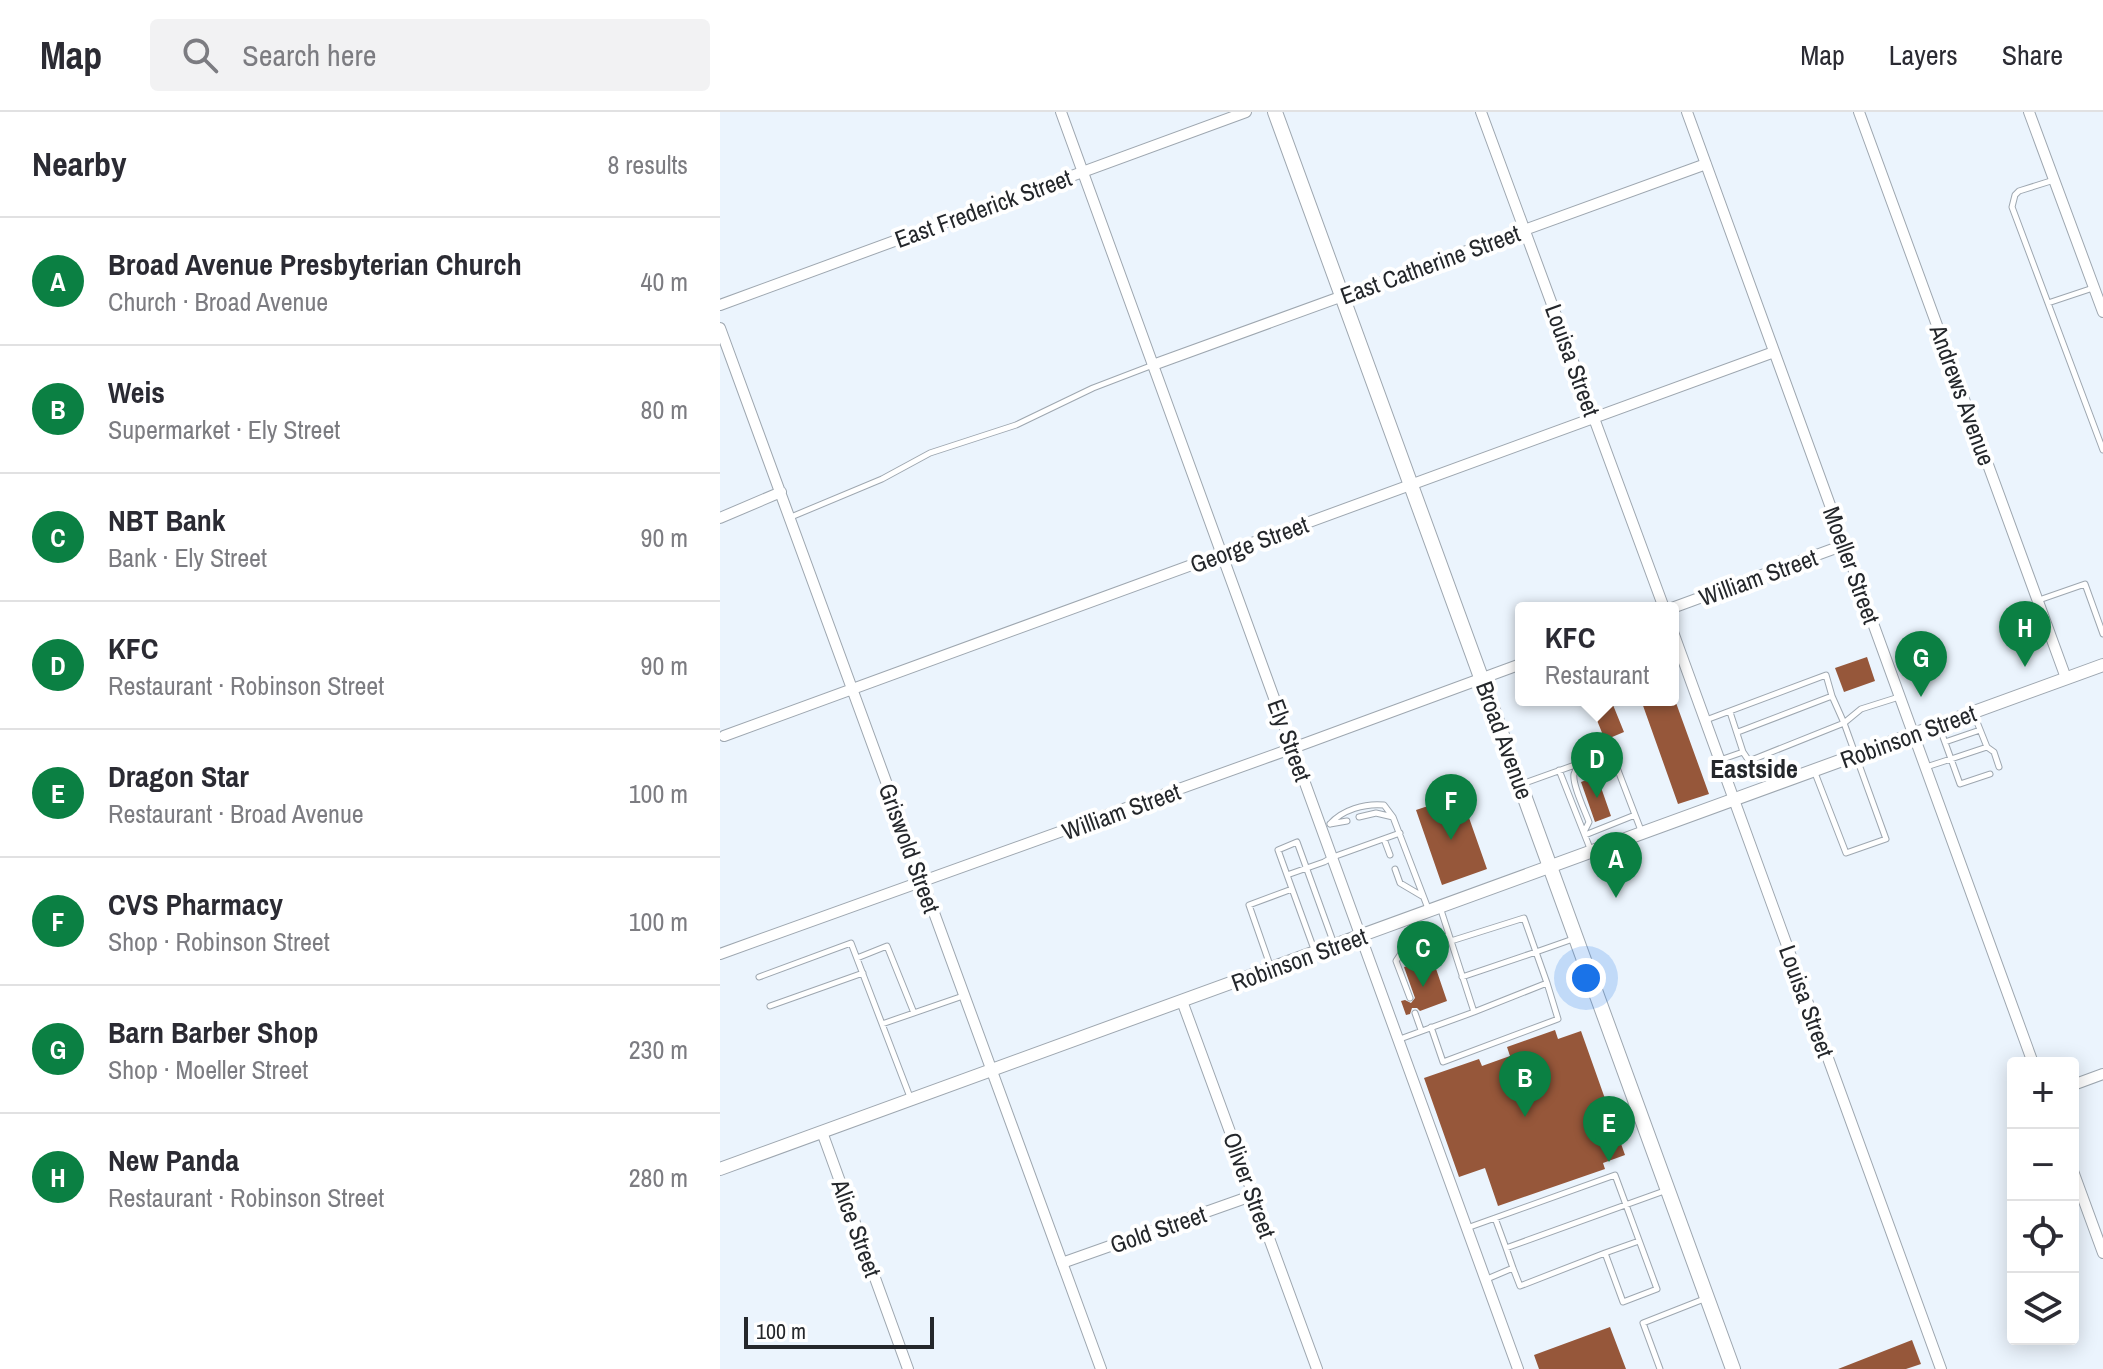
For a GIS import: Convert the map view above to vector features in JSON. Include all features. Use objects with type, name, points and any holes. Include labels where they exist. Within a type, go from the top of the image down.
[{"type":"main road","name":"Broad Avenue","points":[[1275,112],[1733,1369]]},
{"type":"street","name":"Ely Street","points":[[1061,112],[1293,748],[1326,826],[1333,857],[1518,1369]]},
{"type":"street","name":"East Frederick Street","points":[[720,305],[1246,112]]},
{"type":"street","name":"Louisa Street","points":[[1481,112],[1662,602]]},
{"type":"street","name":"Moeller Street","points":[[1687,112],[2031,1057]]},
{"type":"street","name":"Andrews Avenue","points":[[1859,112],[2066,678]]},
{"type":"street","points":[[2029,112],[2103,312]]},
{"type":"street","name":"East Catherine Street","points":[[1153,365],[1706,164]]},
{"type":"street","name":"Griswold Street","points":[[720,328],[1101,1369]]},
{"type":"street","name":"George Street","points":[[724,736],[1774,352]]},
{"type":"street","points":[[720,518],[781,492]]},
{"type":"street","name":"William Street","points":[[1679,605],[1844,545]]},
{"type":"street","name":"Louisa Street","points":[[1679,649],[1941,1369]]},
{"type":"street","name":"Robinson Street","points":[[720,1169],[2103,665]]},
{"type":"street","name":"William Street","points":[[720,954],[1515,666]]},
{"type":"street","name":"Oliver Street","points":[[1182,1001],[1317,1369]]},
{"type":"street","points":[[2079,1083],[2103,1074]]},
{"type":"street","name":"Alice Street","points":[[822,1132],[908,1369]]},
{"type":"street","points":[[2079,1187],[2103,1253]]},
{"type":"street","name":"Gold Street","points":[[1062,1263],[1254,1195]]},
{"type":"lane","points":[[2054,180],[2019,191],[2012,207],[2103,450]]},
{"type":"lane","points":[[2048,303],[2094,288]]},
{"type":"lane","points":[[790,518],[882,479],[930,453],[1016,425],[1093,388],[1153,365]]},
{"type":"lane","points":[[2038,601],[2085,584],[2103,634]]},
{"type":"lane","points":[[1705,721],[1826,675],[1886,839],[1846,853],[1814,770]]},
{"type":"lane","points":[[1738,732],[1832,696]]},
{"type":"lane","points":[[1730,712],[1749,761],[1844,723],[1861,709],[1900,696]]},
{"type":"lane","points":[[1973,712],[1999,767]]},
{"type":"lane","points":[[1939,725],[1960,784],[1990,774]]},
{"type":"lane","points":[[1945,742],[1980,730]]},
{"type":"lane","points":[[1926,767],[1987,747]]},
{"type":"lane","points":[[1521,784],[1611,752],[1642,833]]},
{"type":"lane","points":[[1719,760],[1743,752]]},
{"type":"lane","points":[[1584,833],[1589,822],[1574,773],[1578,767],[1600,756]]},
{"type":"lane","points":[[1559,770],[1591,852]]},
{"type":"lane","points":[[1326,826],[1337,816],[1371,804],[1384,805],[1400,833],[1423,897]]},
{"type":"lane","points":[[1359,817],[1376,813],[1393,817]]},
{"type":"lane","points":[[1584,833],[1635,815]]},
{"type":"lane","points":[[1326,826],[1347,821]]},
{"type":"lane","points":[[1287,875],[1400,833]]},
{"type":"lane","points":[[1384,839],[1390,855]]},
{"type":"lane","points":[[1315,953],[1278,850],[1297,842],[1335,945]]},
{"type":"lane","points":[[1395,869],[1400,883],[1423,897],[1434,909],[1450,938],[1474,1012]]},
{"type":"lane","points":[[1272,969],[1249,905],[1292,889]]},
{"type":"lane","points":[[1410,998],[1396,961],[1402,952],[1524,918],[1558,1019],[1443,1062],[1431,1027]]},
{"type":"lane","points":[[1462,977],[1577,938]]},
{"type":"lane","points":[[759,977],[851,943],[910,1100]]},
{"type":"lane","points":[[857,958],[887,946],[914,1013]]},
{"type":"lane","points":[[770,1006],[863,973]]},
{"type":"lane","points":[[1399,1039],[1547,983]]},
{"type":"lane","points":[[882,1024],[964,995]]},
{"type":"lane","points":[[1415,1013],[1421,1031]]},
{"type":"lane","points":[[1467,1228],[1615,1175],[1657,1289],[1623,1302],[1605,1253]]},
{"type":"lane","points":[[1506,1248],[1668,1190]]},
{"type":"lane","points":[[1495,1218],[1520,1286],[1639,1241]]},
{"type":"lane","points":[[1486,1279],[1513,1268]]},
{"type":"lane","points":[[1660,1369],[1643,1323],[1707,1297]]},
{"type":"building","points":[[1867,657],[1875,681],[1844,692],[1835,668]]},
{"type":"building","points":[[1613,706],[1624,732],[1605,740],[1594,713]]},
{"type":"building","points":[[1643,706],[1677,706],[1709,794],[1678,804]]},
{"type":"building","points":[[1597,776],[1611,816],[1595,822],[1581,782]]},
{"type":"building","points":[[1461,795],[1487,869],[1442,885],[1416,810]]},
{"type":"building","points":[[1432,957],[1447,1001],[1420,1011],[1412,1008],[1406,1015],[1401,1001],[1411,1003],[1415,998],[1404,967]]},
{"type":"building","points":[[1555,1030],[1558,1039],[1581,1031],[1625,1155],[1603,1163],[1605,1169],[1498,1206],[1485,1168],[1459,1177],[1424,1078],[1479,1059],[1482,1066],[1510,1056],[1507,1047]]},
{"type":"building","points":[[1610,1327],[1626,1369],[1539,1369],[1534,1355]]},
{"type":"building","points":[[1912,1340],[1921,1364],[1906,1369],[1838,1369]]},
{"type":"place","name":"New Panda","points":[[2025,667]]},
{"type":"place","name":"Barn Barber Shop","points":[[1921,697]]},
{"type":"place","name":"KFC","points":[[1597,798]]},
{"type":"place","name":"CVS Pharmacy","points":[[1451,840]]},
{"type":"place","name":"Broad Avenue Presbyterian Church","points":[[1616,898]]},
{"type":"place","name":"NBT Bank","points":[[1423,987]]},
{"type":"place","name":"Weis","points":[[1525,1117]]},
{"type":"place","name":"Dragon Star","points":[[1609,1162]]},
{"type":"district","name":"Eastside","points":[[1754,768]]}]
